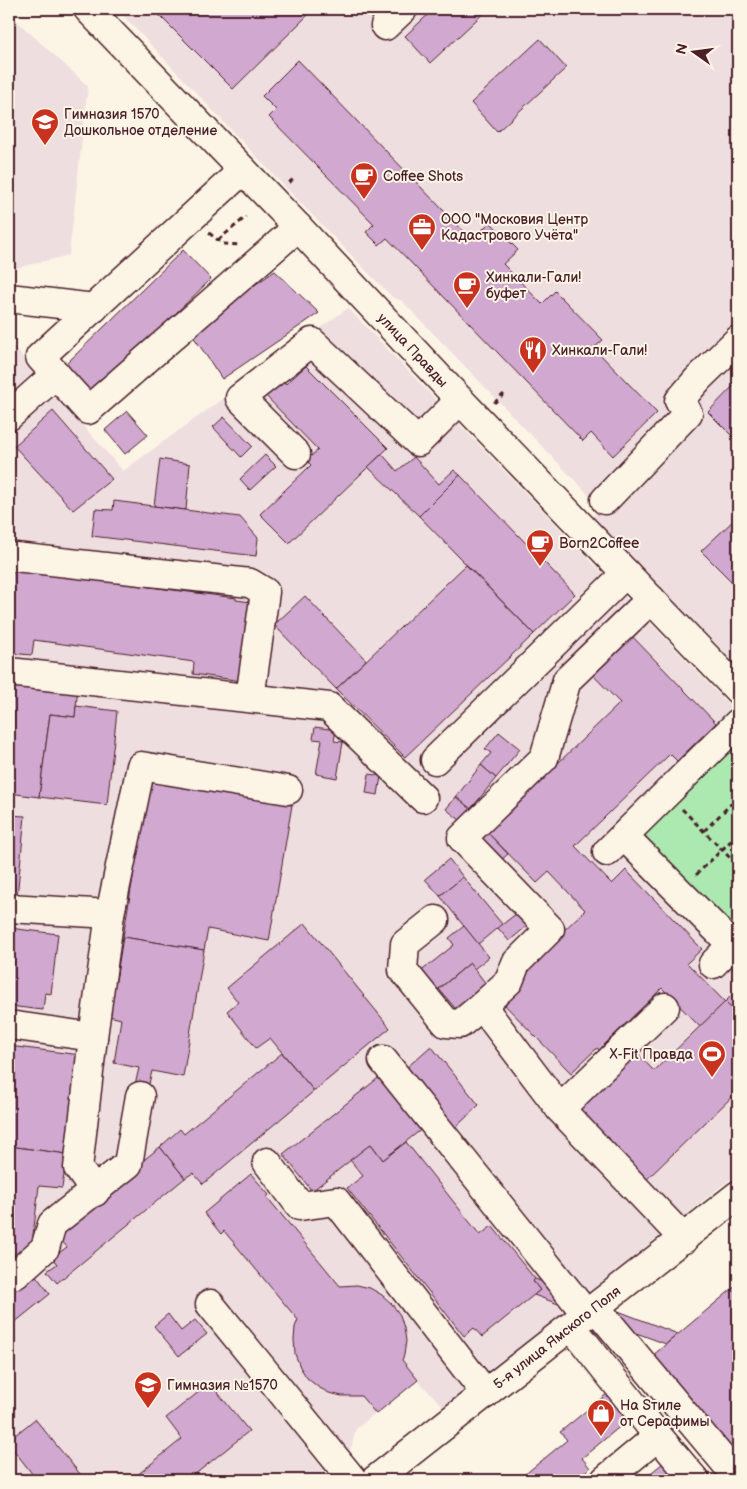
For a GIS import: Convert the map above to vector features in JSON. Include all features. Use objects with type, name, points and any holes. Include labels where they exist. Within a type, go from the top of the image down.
[{"type":"street","name":"улица Правды","points":[[88,9],[738,690]]},
{"type":"street","points":[[243,170],[40,357],[88,410],[298,227]]},
{"type":"street","points":[[9,298],[94,308]]},
{"type":"street","points":[[605,500],[688,413],[679,401],[738,340]]},
{"type":"street","points":[[296,454],[240,398],[312,342],[418,442],[460,400]]},
{"type":"street","points":[[9,416],[56,374]]},
{"type":"street","points":[[9,558],[15,557],[250,583],[264,592],[250,698]]},
{"type":"street","points":[[435,760],[626,573]]},
{"type":"street","points":[[435,920],[405,944],[403,970],[446,1023],[460,1024],[509,981],[516,963],[550,929],[462,838],[544,758],[566,680],[651,599]]},
{"type":"street","points":[[9,672],[329,707],[422,798]]},
{"type":"street","points":[[713,964],[735,942],[616,844],[738,723]]},
{"type":"street","points":[[95,1192],[78,1168],[92,1037],[110,914],[141,766],[288,790]]},
{"type":"street","points":[[9,908],[110,914]]},
{"type":"street","points":[[482,1006],[560,1109],[684,1239]]},
{"type":"street","points":[[560,1109],[665,1007]]},
{"type":"street","points":[[9,1025],[92,1037]]},
{"type":"street","points":[[384,1060],[585,1317],[738,1478]]},
{"type":"street","points":[[9,1273],[16,1274],[45,1248],[52,1224],[95,1192],[128,1164],[140,1096]]},
{"type":"street","points":[[266,1162],[300,1206],[336,1201],[486,1394]]},
{"type":"street","name":"5-я улица Ямского Поля","points":[[375,1480],[738,1195]]},
{"type":"street","points":[[210,1304],[353,1480]]},
{"type":"street","points":[[585,1317],[658,1436],[695,1480]]},
{"type":"street","points":[[605,1480],[658,1436]]},
{"type":"path","points":[[218,240],[246,217]]},
{"type":"path","points":[[191,218],[223,244],[275,248]]},
{"type":"path","points":[[704,831],[738,798]]},
{"type":"path","points":[[680,806],[738,866]]},
{"type":"path","points":[[696,876],[738,834]]},
{"type":"shaded area","points":[[117,9],[738,9],[738,666],[594,520],[594,504],[586,492],[402,301],[392,297],[285,187]]},
{"type":"shaded area","name":"Гимназия 1570 Дошкольное отделение","points":[[9,14],[88,86],[69,255],[9,270]]},
{"type":"shaded area","points":[[348,308],[738,714],[641,833],[733,925],[738,920],[738,1173],[445,1408],[417,1380],[356,1429],[350,1452],[314,1480],[9,1480],[9,341],[123,471]]},
{"type":"green space","points":[[735,740],[738,743],[738,920],[733,926],[641,833]]},
{"type":"building","points":[[153,9],[301,9],[308,15],[233,89]]},
{"type":"building","points":[[434,9],[488,9],[430,63],[405,36]]},
{"type":"building","points":[[540,39],[566,68],[497,132],[471,103]]},
{"type":"building","points":[[298,60],[472,240],[490,222],[518,250],[503,264],[542,304],[555,291],[603,340],[594,348],[657,413],[613,456],[591,433],[583,441],[387,238],[379,245],[366,232],[374,224],[269,117],[276,110],[262,96]]},
{"type":"building","points":[[183,250],[211,279],[92,395],[64,366]]},
{"type":"building","points":[[275,271],[319,313],[222,379],[189,330]]},
{"type":"building","points":[[306,366],[388,448],[289,543],[260,514],[311,465],[306,460],[318,450],[261,391],[277,374],[286,384]]},
{"type":"building","points":[[738,381],[738,442],[708,412]]},
{"type":"building","points":[[53,411],[112,479],[73,510],[14,446]]},
{"type":"building","points":[[127,411],[148,435],[125,454],[105,430]]},
{"type":"building","points":[[224,417],[252,446],[241,457],[213,427]]},
{"type":"building","points":[[382,454],[397,471],[414,457],[439,484],[454,470],[460,475],[419,516],[368,467]]},
{"type":"building","points":[[265,455],[276,466],[250,490],[240,479]]},
{"type":"building","points":[[160,459],[190,464],[186,510],[154,506]]},
{"type":"building","points":[[460,475],[575,594],[534,634],[419,516]]},
{"type":"building","points":[[114,501],[240,517],[258,538],[256,556],[92,536],[95,509],[113,510]]},
{"type":"building","points":[[735,519],[738,522],[738,588],[701,551]]},
{"type":"building","points":[[466,565],[534,634],[405,757],[336,689]]},
{"type":"building","points":[[9,569],[236,598],[236,600],[251,602],[242,681],[193,674],[194,662],[34,640],[32,655],[9,653]]},
{"type":"building","points":[[305,596],[366,660],[336,689],[274,625]]},
{"type":"building","points":[[628,632],[716,723],[677,761],[670,754],[575,846],[612,884],[626,870],[702,949],[687,963],[725,1002],[700,1027],[662,988],[599,1050],[597,1048],[571,1073],[499,999],[522,971],[585,910],[549,872],[537,883],[487,832],[620,703],[588,670]]},
{"type":"building","points":[[9,678],[78,687],[75,717],[50,714],[39,797],[9,793]]},
{"type":"building","points":[[76,706],[117,711],[107,805],[39,797],[50,714],[75,717]]},
{"type":"building","points":[[315,727],[336,730],[334,741],[343,742],[337,778],[316,774],[322,740],[313,739]]},
{"type":"building","points":[[499,732],[520,749],[496,778],[481,765],[491,753],[485,749]]},
{"type":"building","points":[[481,765],[496,778],[471,809],[456,797]]},
{"type":"building","points":[[369,774],[381,776],[378,795],[366,793]]},
{"type":"building","points":[[149,782],[292,805],[269,941],[208,929],[204,950],[123,937]]},
{"type":"building","points":[[456,797],[471,809],[461,821],[446,809]]},
{"type":"building","points":[[9,815],[25,816],[17,897],[9,897]]},
{"type":"building","points":[[487,832],[508,854],[499,862],[479,840]]},
{"type":"building","points":[[449,859],[463,877],[440,896],[425,879]]},
{"type":"building","points":[[463,877],[502,924],[478,944],[440,896]]},
{"type":"building","points":[[517,913],[527,926],[509,941],[498,928]]},
{"type":"building","points":[[305,923],[390,1028],[314,1091],[270,1038],[256,1048],[227,1011],[238,1002],[227,988]]},
{"type":"building","points":[[464,926],[489,957],[474,969],[470,963],[435,992],[419,973],[454,945],[449,938]]},
{"type":"building","points":[[9,928],[58,934],[51,994],[45,993],[43,1010],[9,1006]]},
{"type":"building","points":[[123,937],[204,950],[183,1077],[152,1071],[148,1088],[135,1085],[139,1068],[114,1063],[121,1019],[109,1016],[113,997],[107,996],[111,980],[116,981]]},
{"type":"building","points":[[470,963],[487,985],[460,1014],[439,989]]},
{"type":"building","points":[[738,989],[738,1015],[725,1002]]},
{"type":"building","points":[[725,1002],[738,1015],[738,1091],[643,1183],[576,1113],[637,1053],[654,1071]]},
{"type":"building","points":[[9,1046],[81,1055],[67,1154],[9,1146]]},
{"type":"building","points":[[431,1046],[479,1105],[454,1129],[404,1070]]},
{"type":"building","points":[[282,1053],[314,1091],[203,1184],[193,1173],[185,1178],[160,1147],[180,1129],[184,1134]]},
{"type":"building","points":[[387,1071],[428,1124],[383,1160],[371,1144],[312,1191],[283,1154]]},
{"type":"building","points":[[406,1142],[480,1235],[492,1226],[535,1279],[533,1281],[540,1290],[482,1337],[474,1328],[464,1336],[347,1188],[363,1176],[350,1160],[371,1144],[383,1160]]},
{"type":"building","points":[[9,1146],[67,1154],[62,1188],[39,1186],[30,1260],[9,1257]]},
{"type":"building","points":[[160,1147],[185,1178],[57,1283],[47,1271],[57,1264],[52,1258],[67,1247],[54,1232]]},
{"type":"building","points":[[251,1174],[269,1195],[267,1197],[340,1286],[357,1285],[370,1288],[392,1304],[400,1315],[406,1341],[402,1360],[418,1380],[376,1414],[361,1396],[342,1396],[329,1393],[307,1378],[295,1354],[295,1327],[298,1320],[224,1231],[221,1234],[204,1213]]},
{"type":"building","points":[[34,1273],[50,1294],[9,1327],[9,1293]]},
{"type":"building","points":[[535,1279],[678,1334],[666,1344],[534,1295],[540,1290],[533,1281]]},
{"type":"building","points":[[738,1284],[738,1352],[734,1356],[738,1361],[738,1459],[652,1356]]},
{"type":"building","points":[[168,1314],[181,1331],[195,1320],[207,1334],[179,1356],[154,1326]]},
{"type":"building","points":[[210,1383],[249,1431],[188,1480],[131,1480],[182,1439],[166,1418]]},
{"type":"building","points":[[608,1393],[629,1419],[582,1458],[590,1468],[574,1480],[518,1480],[567,1440],[560,1432]]},
{"type":"building","points":[[35,1419],[85,1480],[37,1480],[9,1444],[9,1440]]},
{"type":"building","points":[[663,1463],[677,1480],[642,1480]]},
{"type":"place","name":"Гимназия 1570 Дошкольное отделение","points":[[45,146]]},
{"type":"place","name":"Coffee Shots","points":[[364,200]]},
{"type":"place","name":"ООО \"Московия Центр Кадастрового Учёта\"","points":[[422,251]]},
{"type":"place","name":"Хинкали-Гали! буфет","points":[[467,309]]},
{"type":"place","name":"Хинкали-Гали!","points":[[533,374]]},
{"type":"place","name":"Born2Coffee","points":[[540,567]]},
{"type":"place","name":"X-Fit Правда","points":[[712,1078]]},
{"type":"place","name":"Гимназия №1570","points":[[148,1409]]},
{"type":"place","name":"На Sтиле от Серафимы","points":[[601,1437]]}]
